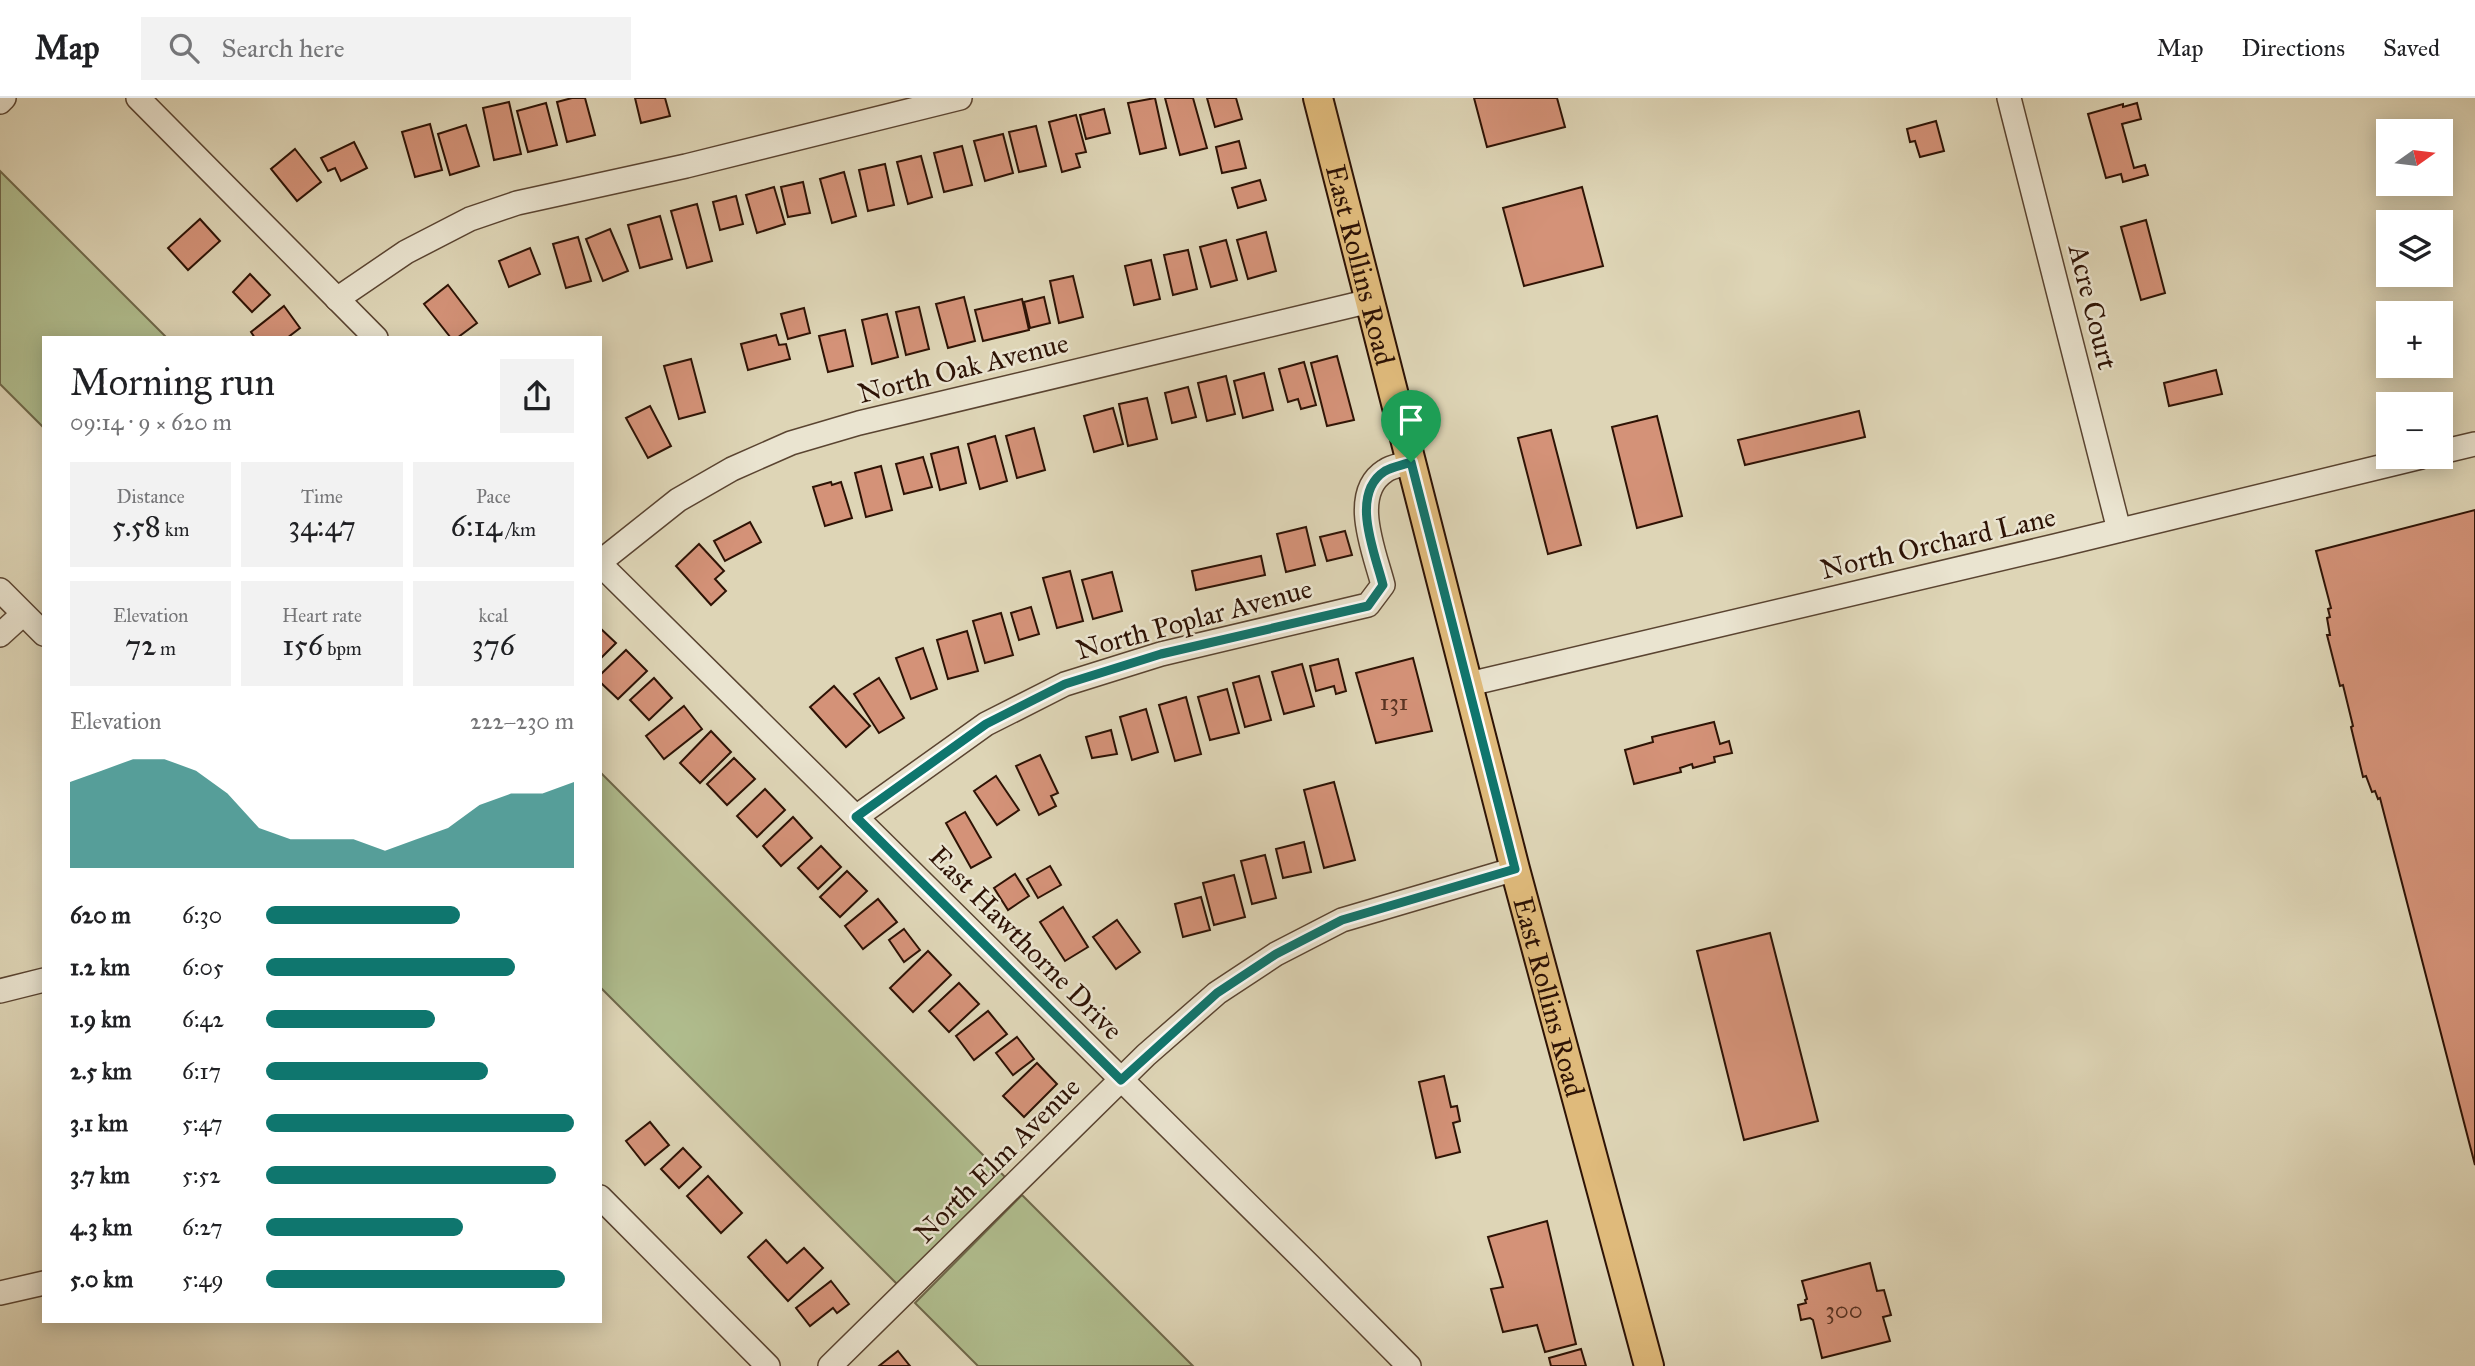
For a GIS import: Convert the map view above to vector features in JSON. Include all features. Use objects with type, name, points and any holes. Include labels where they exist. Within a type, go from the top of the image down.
[{"type":"main road","name":"East Rollins Road","points":[[1318,98],[1515,869],[1649,1366]]},
{"type":"street","points":[[0,102],[4,98]]},
{"type":"street","points":[[138,98],[374,336]]},
{"type":"street","points":[[337,299],[406,252],[471,219],[517,204],[686,166],[960,98]]},
{"type":"street","name":"Acre Court","points":[[2009,98],[2119,530]]},
{"type":"street","name":"North Oak Avenue","points":[[602,561],[678,500],[732,470],[791,443],[872,420],[1370,301]]},
{"type":"street","points":[[2453,449],[2475,444]]},
{"type":"street","name":"North Poplar Avenue","points":[[856,817],[986,724],[1065,684],[1161,654],[1368,606],[1383,585],[1365,512],[1370,489],[1384,471],[1411,462]]},
{"type":"street","name":"North Orchard Lane","points":[[1469,684],[2376,468]]},
{"type":"street","name":"East Hawthorne Drive","points":[[602,565],[1409,1366]]},
{"type":"street","points":[[0,590],[42,632]]},
{"type":"street","points":[[0,635],[23,614]]},
{"type":"street","name":"North Elm Avenue","points":[[830,1366],[1121,1080],[1217,993],[1276,954],[1342,920],[1515,869]]},
{"type":"street","points":[[0,991],[42,980]]},
{"type":"street","points":[[602,1199],[768,1366]]},
{"type":"street","points":[[0,1293],[42,1283]]},
{"type":"green space","points":[[0,171],[165,336],[42,336],[42,426],[0,384]]},
{"type":"green space","points":[[602,774],[1005,1177],[897,1284],[602,989]]},
{"type":"green space","points":[[1022,1195],[1193,1366],[978,1366],[915,1303]]},
{"type":"building","points":[[585,98],[595,135],[567,142],[557,102]]},
{"type":"building","points":[[635,98],[665,98],[670,116],[641,123]]},
{"type":"building","points":[[1155,98],[1166,148],[1140,154],[1128,103]]},
{"type":"building","points":[[1165,98],[1193,98],[1207,148],[1180,155]]},
{"type":"building","points":[[1207,98],[1236,98],[1242,119],[1215,127]]},
{"type":"building","points":[[1474,98],[1557,98],[1565,127],[1487,147]]},
{"type":"building","points":[[509,102],[521,154],[494,160],[483,108]]},
{"type":"building","points":[[546,103],[557,145],[528,152],[517,111]]},
{"type":"building","points":[[2137,103],[2141,119],[2122,124],[2134,168],[2145,165],[2148,175],[2123,182],[2121,174],[2106,178],[2088,114]]},
{"type":"building","points":[[1104,109],[1110,133],[1086,139],[1080,115]]},
{"type":"building","points":[[1076,115],[1086,152],[1076,154],[1080,167],[1062,172],[1049,122]]},
{"type":"building","points":[[1936,121],[1944,151],[1920,157],[1915,141],[1910,142],[1907,129]]},
{"type":"building","points":[[430,124],[442,170],[415,177],[402,132]]},
{"type":"building","points":[[466,125],[479,166],[450,175],[438,134]]},
{"type":"building","points":[[1036,126],[1046,166],[1019,172],[1009,132]]},
{"type":"building","points":[[1003,134],[1013,173],[985,181],[974,141]]},
{"type":"building","points":[[1239,141],[1246,168],[1222,173],[1216,147]]},
{"type":"building","points":[[354,142],[367,168],[341,181],[335,168],[328,171],[321,158]]},
{"type":"building","points":[[962,146],[972,185],[944,192],[934,153]]},
{"type":"building","points":[[295,149],[321,182],[297,201],[271,169]]},
{"type":"building","points":[[921,156],[932,197],[908,204],[897,162]]},
{"type":"building","points":[[885,164],[894,205],[868,211],[859,170]]},
{"type":"building","points":[[844,172],[856,216],[832,223],[820,179]]},
{"type":"building","points":[[1260,180],[1266,200],[1238,208],[1232,188]]},
{"type":"building","points":[[803,182],[810,213],[788,217],[781,187]]},
{"type":"building","points":[[774,187],[785,224],[757,233],[746,195]]},
{"type":"building","points":[[1582,187],[1603,266],[1524,286],[1503,208]]},
{"type":"building","points":[[736,196],[743,224],[720,230],[713,202]]},
{"type":"building","points":[[697,204],[712,261],[687,268],[671,211]]},
{"type":"building","points":[[660,216],[672,259],[640,268],[628,225]]},
{"type":"building","points":[[200,219],[220,241],[188,270],[168,248]]},
{"type":"building","points":[[2146,220],[2165,293],[2141,300],[2121,227]]},
{"type":"building","points":[[610,229],[628,271],[603,281],[586,239]]},
{"type":"building","points":[[1266,232],[1276,271],[1248,279],[1237,240]]},
{"type":"building","points":[[578,237],[591,281],[566,288],[553,244]]},
{"type":"building","points":[[1226,240],[1237,280],[1211,287],[1200,247]]},
{"type":"building","points":[[530,248],[540,274],[509,287],[499,261]]},
{"type":"building","points":[[1188,250],[1197,289],[1173,295],[1164,255]]},
{"type":"building","points":[[1151,260],[1160,299],[1134,305],[1125,266]]},
{"type":"building","points":[[250,274],[270,295],[252,312],[233,292]]},
{"type":"building","points":[[1073,276],[1083,317],[1059,323],[1050,281]]},
{"type":"building","points":[[448,285],[477,323],[460,336],[449,336],[424,304]]},
{"type":"building","points":[[964,297],[975,341],[948,348],[936,304]]},
{"type":"building","points":[[1044,297],[1050,323],[1030,328],[1024,302]]},
{"type":"building","points":[[1022,299],[1029,330],[983,341],[975,310]]},
{"type":"building","points":[[284,306],[300,328],[290,336],[254,336],[251,332]]},
{"type":"building","points":[[919,307],[929,349],[906,355],[896,312]]},
{"type":"building","points":[[804,308],[810,333],[788,339],[781,314]]},
{"type":"building","points":[[887,314],[898,357],[872,364],[862,320]]},
{"type":"building","points":[[845,330],[853,366],[828,372],[819,336]]},
{"type":"building","points":[[776,335],[779,345],[786,344],[790,359],[748,370],[741,344]]},
{"type":"building","points":[[1337,356],[1354,420],[1327,426],[1311,363]]},
{"type":"building","points":[[691,359],[705,412],[679,419],[664,366]]},
{"type":"building","points":[[1304,362],[1316,405],[1301,409],[1298,399],[1288,402],[1279,369]]},
{"type":"building","points":[[2216,370],[2222,394],[2169,406],[2164,383]]},
{"type":"building","points":[[1264,373],[1273,410],[1243,418],[1234,381]]},
{"type":"building","points":[[1226,376],[1235,414],[1207,421],[1198,383]]},
{"type":"building","points":[[1188,387],[1196,417],[1172,423],[1165,393]]},
{"type":"building","points":[[1147,398],[1157,439],[1128,446],[1119,404]]},
{"type":"building","points":[[650,406],[671,446],[648,458],[626,418]]},
{"type":"building","points":[[1113,408],[1123,444],[1094,452],[1084,416]]},
{"type":"building","points":[[1859,411],[1865,437],[1745,465],[1738,440]]},
{"type":"building","points":[[1657,416],[1682,516],[1637,528],[1612,427]]},
{"type":"building","points":[[1034,428],[1045,470],[1017,478],[1006,436]]},
{"type":"building","points":[[1551,430],[1581,545],[1548,554],[1518,438]]},
{"type":"building","points":[[995,436],[1007,481],[980,489],[968,444]]},
{"type":"building","points":[[958,447],[966,483],[940,490],[931,454]]},
{"type":"building","points":[[923,457],[932,487],[904,494],[896,464]]},
{"type":"building","points":[[881,466],[892,510],[866,517],[855,473]]},
{"type":"building","points":[[831,482],[832,485],[841,482],[852,518],[825,526],[813,487]]},
{"type":"building","points":[[2475,510],[2475,1165],[2380,798],[2378,799],[2375,791],[2372,792],[2366,776],[2363,777],[2343,685],[2340,686],[2327,635],[2330,635],[2327,618],[2330,617],[2328,609],[2331,608],[2316,551]]},
{"type":"building","points":[[750,522],[761,542],[725,561],[714,541]]},
{"type":"building","points":[[1306,527],[1315,565],[1286,572],[1277,534]]},
{"type":"building","points":[[1345,531],[1352,555],[1327,561],[1320,537]]},
{"type":"building","points":[[699,544],[724,571],[715,579],[726,591],[711,605],[676,566]]},
{"type":"building","points":[[1261,556],[1265,575],[1196,590],[1192,571]]},
{"type":"building","points":[[1070,571],[1083,621],[1057,628],[1043,578]]},
{"type":"building","points":[[1112,572],[1122,611],[1093,619],[1082,580]]},
{"type":"building","points":[[1031,607],[1039,634],[1019,640],[1011,613]]},
{"type":"building","points":[[1001,613],[1013,655],[985,663],[973,621]]},
{"type":"building","points":[[602,630],[616,643],[602,657]]},
{"type":"building","points":[[967,631],[978,671],[948,679],[937,640]]},
{"type":"building","points":[[923,648],[937,689],[911,699],[896,658]]},
{"type":"building","points":[[626,650],[647,671],[618,699],[602,684],[602,673]]},
{"type":"building","points":[[1413,658],[1432,731],[1376,743],[1356,673]]},
{"type":"building","points":[[1338,659],[1346,691],[1336,694],[1334,686],[1316,691],[1310,666]]},
{"type":"building","points":[[1302,664],[1314,706],[1284,714],[1272,672]]},
{"type":"building","points":[[1259,676],[1271,720],[1245,727],[1233,683]]},
{"type":"building","points":[[654,678],[672,698],[649,720],[630,700]]},
{"type":"building","points":[[879,678],[904,718],[879,733],[854,694]]},
{"type":"building","points":[[834,686],[870,726],[846,747],[810,707]]},
{"type":"building","points":[[1227,689],[1239,733],[1210,740],[1198,697]]},
{"type":"building","points":[[1186,697],[1201,754],[1175,761],[1159,705]]},
{"type":"building","points":[[684,706],[702,729],[664,759],[646,736]]},
{"type":"building","points":[[1146,709],[1158,752],[1132,760],[1120,717]]},
{"type":"building","points":[[1714,722],[1720,744],[1729,741],[1732,753],[1714,757],[1715,762],[1693,768],[1692,764],[1680,768],[1681,772],[1634,784],[1625,750],[1653,742],[1652,737]]},
{"type":"building","points":[[1111,730],[1117,754],[1092,758],[1086,737]]},
{"type":"building","points":[[711,731],[731,752],[700,783],[680,763]]},
{"type":"building","points":[[1040,755],[1058,793],[1051,796],[1056,806],[1039,815],[1016,766]]},
{"type":"building","points":[[734,758],[755,779],[727,805],[707,784]]},
{"type":"building","points":[[996,776],[1019,810],[997,825],[974,791]]},
{"type":"building","points":[[1334,782],[1355,860],[1324,868],[1304,790]]},
{"type":"building","points":[[765,789],[785,810],[757,837],[737,816]]},
{"type":"building","points":[[965,812],[991,857],[971,868],[946,823]]},
{"type":"building","points":[[793,817],[812,838],[781,866],[763,846]]},
{"type":"building","points":[[1304,842],[1311,872],[1283,878],[1276,849]]},
{"type":"building","points":[[821,846],[841,867],[818,889],[798,868]]},
{"type":"building","points":[[1265,855],[1276,898],[1252,904],[1241,861]]},
{"type":"building","points":[[1050,866],[1061,885],[1038,898],[1027,879]]},
{"type":"building","points":[[847,871],[867,891],[840,917],[820,897]]},
{"type":"building","points":[[1015,874],[1029,896],[1008,910],[994,888]]},
{"type":"building","points":[[1234,875],[1245,917],[1214,925],[1203,883]]},
{"type":"building","points":[[1201,897],[1210,930],[1183,937],[1175,904]]},
{"type":"building","points":[[878,899],[897,922],[863,949],[845,926]]},
{"type":"building","points":[[1063,907],[1088,947],[1065,961],[1040,922]]},
{"type":"building","points":[[1117,920],[1140,952],[1116,969],[1093,937]]},
{"type":"building","points":[[904,929],[920,950],[904,962],[889,940]]},
{"type":"building","points":[[1770,933],[1818,1121],[1744,1140],[1697,951]]},
{"type":"building","points":[[928,951],[951,975],[913,1012],[890,988]]},
{"type":"building","points":[[959,983],[979,1004],[949,1032],[929,1011]]},
{"type":"building","points":[[988,1011],[1007,1034],[974,1060],[956,1036]]},
{"type":"building","points":[[1017,1037],[1034,1059],[1013,1075],[996,1053]]},
{"type":"building","points":[[1037,1063],[1057,1084],[1024,1117],[1003,1096]]},
{"type":"building","points":[[1444,1076],[1451,1107],[1457,1106],[1460,1121],[1453,1123],[1460,1152],[1436,1158],[1419,1082]]},
{"type":"building","points":[[650,1122],[669,1145],[645,1165],[626,1141]]},
{"type":"building","points":[[683,1148],[701,1167],[679,1188],[661,1169]]},
{"type":"building","points":[[708,1176],[742,1213],[721,1233],[687,1196]]},
{"type":"building","points":[[1547,1221],[1576,1344],[1545,1352],[1537,1325],[1503,1332],[1491,1289],[1503,1287],[1488,1237]]},
{"type":"building","points":[[766,1240],[787,1263],[804,1248],[823,1268],[788,1301],[748,1257]]},
{"type":"building","points":[[1870,1263],[1877,1291],[1884,1290],[1891,1315],[1883,1317],[1890,1341],[1822,1358],[1813,1320],[1801,1320],[1798,1305],[1806,1303],[1807,1299],[1802,1281]]},
{"type":"building","points":[[831,1281],[849,1304],[837,1313],[833,1308],[810,1326],[796,1308]]},
{"type":"building","points":[[1581,1349],[1586,1366],[1551,1366],[1549,1358]]},
{"type":"building","points":[[898,1351],[910,1366],[879,1366]]},
{"type":"route","points":[[1411,462],[1515,869],[1342,920],[1276,954],[1217,993],[1121,1080],[856,817],[986,724],[1065,684],[1161,654],[1368,606],[1383,585],[1365,512],[1370,489],[1384,471],[1411,462]]}]
